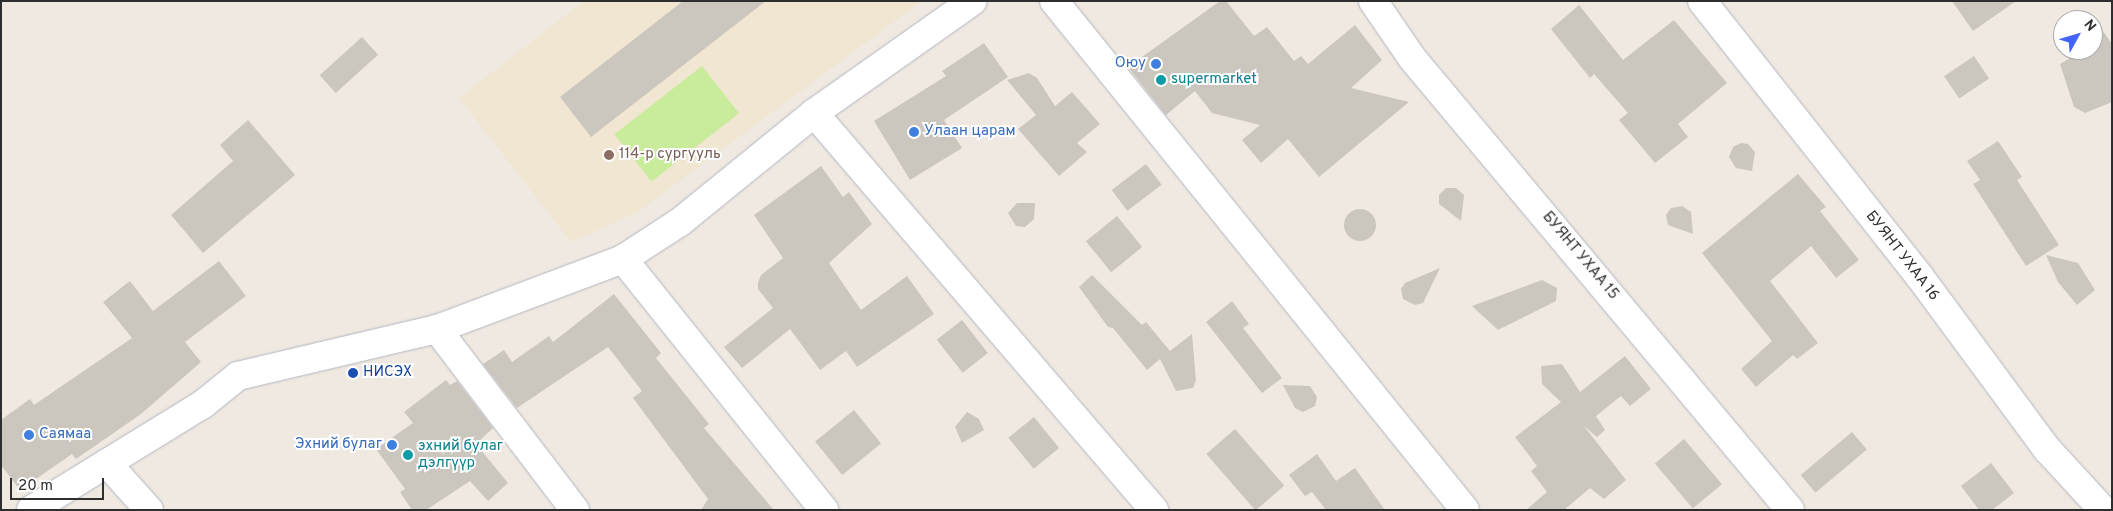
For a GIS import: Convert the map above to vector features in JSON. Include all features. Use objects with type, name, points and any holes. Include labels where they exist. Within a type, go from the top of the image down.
[{"type":"street","points":[[31,510],[202,405],[238,376],[437,329],[623,259],[680,222],[814,114],[973,1]]},
{"type":"street","points":[[1054,1],[1465,510]]},
{"type":"street","name":"БУЯНТ УХАА 15","points":[[1373,1],[1412,58],[1790,510]]},
{"type":"street","name":"БУЯНТ УХАА 16","points":[[1702,1],[1920,277],[2047,449],[2103,510]]},
{"type":"street","points":[[814,114],[1154,510]]},
{"type":"street","points":[[623,259],[824,510]]},
{"type":"street","points":[[437,329],[575,510]]},
{"type":"street","points":[[107,463],[149,510]]},
{"type":"shaded area","name":"114-р сургууль","points":[[584,1],[922,1],[638,212],[571,242],[459,98]]},
{"type":"green space","points":[[702,66],[739,113],[651,182],[615,134]]},
{"type":"building","points":[[683,1],[766,1],[591,137],[560,97]]},
{"type":"building","points":[[1220,1],[1226,1],[1254,36],[1267,27],[1294,61],[1301,56],[1308,64],[1355,25],[1382,60],[1351,88],[1409,102],[1319,177],[1288,139],[1261,163],[1242,140],[1260,125],[1212,113],[1195,91],[1166,115],[1128,67]]},
{"type":"building","points":[[1952,1],[2016,1],[1973,31]]},
{"type":"building","points":[[1579,5],[1623,60],[1674,20],[1727,83],[1678,124],[1688,137],[1655,163],[1619,120],[1628,113],[1594,74],[1590,78],[1551,29]]},
{"type":"building","points":[[2103,31],[2112,44],[2112,102],[2085,113],[2074,107],[2060,64],[2067,60],[2103,60]]},
{"type":"building","points":[[362,37],[378,55],[336,93],[320,75]]},
{"type":"building","points":[[984,43],[1008,77],[944,120],[962,148],[910,180],[874,121],[946,76],[942,71]]},
{"type":"building","points":[[1974,56],[1989,78],[1959,99],[1944,76]]},
{"type":"building","points":[[1029,73],[1037,78],[1055,106],[1072,92],[1100,124],[1077,143],[1087,152],[1059,176],[1018,129],[1036,115],[1007,80]]},
{"type":"building","points":[[248,120],[295,175],[203,253],[171,215],[233,161],[220,145]]},
{"type":"building","points":[[1998,141],[2022,177],[2017,180],[2059,245],[2026,266],[1973,184],[1980,180],[1967,161]]},
{"type":"building","points":[[1741,143],[1748,144],[1755,152],[1752,171],[1736,168],[1729,157],[1733,147]]},
{"type":"building","points":[[1146,164],[1162,185],[1127,211],[1112,190]]},
{"type":"building","points":[[821,166],[843,197],[849,192],[872,224],[829,263],[861,310],[907,276],[934,314],[857,367],[846,351],[820,370],[790,329],[742,368],[724,347],[773,308],[758,289],[758,283],[761,275],[783,258],[754,215]]},
{"type":"building","points":[[1798,174],[1826,207],[1820,211],[1859,260],[1836,278],[1811,246],[1770,281],[1818,343],[1797,359],[1793,355],[1756,387],[1741,369],[1772,341],[1702,253]]},
{"type":"building","points":[[1446,188],[1456,188],[1464,195],[1461,221],[1439,204],[1439,195]]},
{"type":"building","points":[[1017,203],[1035,203],[1034,219],[1025,227],[1016,226],[1008,213]]},
{"type":"building","points":[[1682,206],[1691,212],[1693,234],[1668,225],[1666,215],[1671,208]]},
{"type":"building","points":[[1360,209],[1372,213],[1376,225],[1372,237],[1360,241],[1348,237],[1344,225],[1348,213]]},
{"type":"building","points":[[1117,216],[1142,247],[1111,272],[1086,241]]},
{"type":"building","points":[[2046,255],[2078,263],[2095,290],[2077,305],[2058,282]]},
{"type":"building","points":[[219,261],[246,296],[185,342],[201,362],[141,414],[76,459],[72,454],[20,490],[1,465],[1,420],[30,399],[34,405],[132,338],[103,302],[130,281],[153,311]]},
{"type":"building","points":[[1440,268],[1423,303],[1415,305],[1403,299],[1401,289],[1405,283]]},
{"type":"building","points":[[1092,275],[1142,325],[1146,322],[1170,351],[1192,334],[1196,380],[1193,388],[1176,391],[1160,359],[1147,370],[1113,328],[1108,327],[1079,287]]},
{"type":"building","points":[[1542,280],[1557,288],[1556,301],[1498,330],[1472,306]]},
{"type":"building","points":[[614,294],[661,353],[656,358],[709,424],[704,428],[774,510],[701,510],[708,499],[633,398],[642,391],[608,347],[517,408],[483,364],[504,350],[512,362],[549,336],[553,342]]},
{"type":"building","points":[[1232,301],[1249,324],[1243,328],[1282,378],[1262,393],[1206,322]]},
{"type":"building","points":[[962,320],[988,353],[963,373],[937,340]]},
{"type":"building","points":[[1625,356],[1651,389],[1630,406],[1621,396],[1596,416],[1605,430],[1597,437],[1584,426],[1626,480],[1604,499],[1590,488],[1564,510],[1526,510],[1547,492],[1531,471],[1537,466],[1515,437],[1561,402],[1542,384],[1541,366],[1562,364],[1580,392]]},
{"type":"building","points":[[446,380],[450,385],[457,381],[493,428],[476,444],[508,483],[488,501],[470,481],[426,510],[412,510],[400,492],[405,489],[376,449],[413,423],[404,412]]},
{"type":"building","points":[[1283,385],[1310,386],[1317,397],[1315,406],[1303,412],[1295,408]]},
{"type":"building","points":[[854,410],[881,443],[842,475],[815,441]]},
{"type":"building","points":[[967,412],[979,419],[984,430],[962,443],[955,427]]},
{"type":"building","points":[[1034,417],[1059,448],[1034,469],[1008,438]]},
{"type":"building","points":[[1235,429],[1284,486],[1255,510],[1206,454]]},
{"type":"building","points":[[1852,432],[1867,450],[1815,493],[1801,475]]},
{"type":"building","points":[[1684,439],[1722,484],[1693,509],[1655,463]]},
{"type":"building","points":[[1317,454],[1336,481],[1355,468],[1385,510],[1326,510],[1312,492],[1305,496],[1289,475]]},
{"type":"building","points":[[1991,463],[2014,493],[1992,510],[1979,510],[1961,486]]},
{"type":"place","name":"Оюу","points":[[1156,64]]},
{"type":"place","name":"supermarket","points":[[1161,80]]},
{"type":"place","name":"Улаан царам","points":[[914,132]]},
{"type":"place","name":"114-р сургууль","points":[[609,155]]},
{"type":"place","name":"НИСЭХ","points":[[353,373]]},
{"type":"place","name":"Саямаа","points":[[29,435]]},
{"type":"place","name":"Эхний булаг","points":[[392,445]]},
{"type":"place","name":"эхний булаг дэлгүүр","points":[[408,455]]}]
